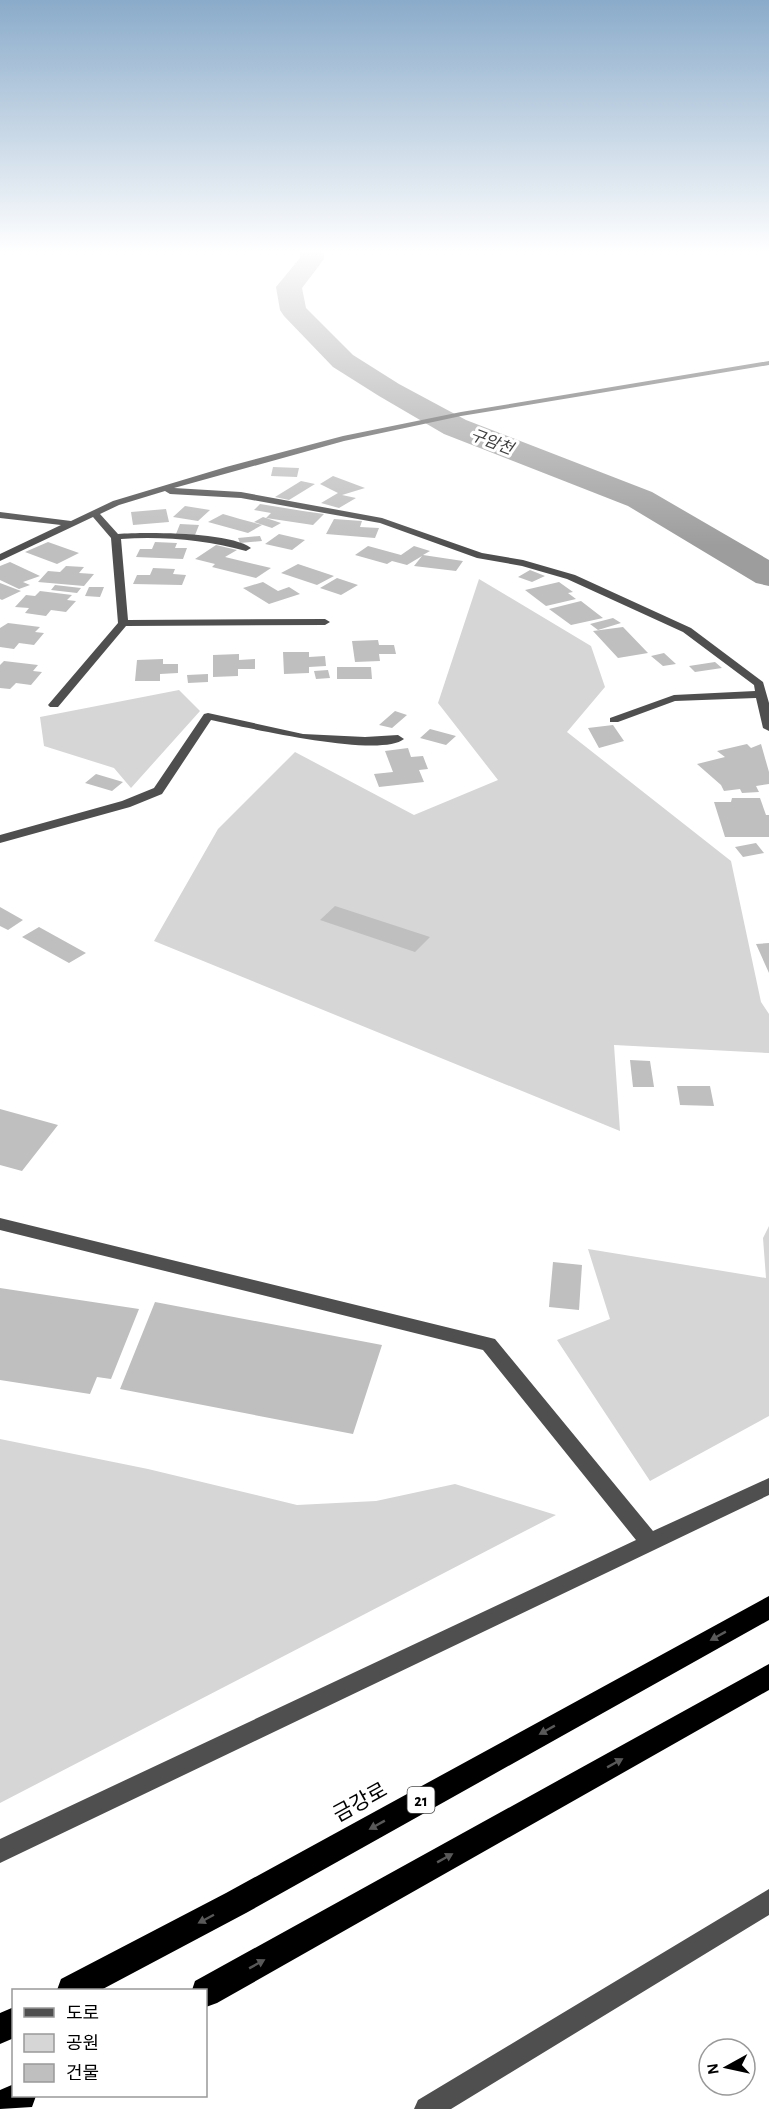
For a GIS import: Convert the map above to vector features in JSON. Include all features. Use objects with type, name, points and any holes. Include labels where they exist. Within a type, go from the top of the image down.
[{"type":"highway","name":"금강로","points":[[74,1989],[247,1897],[769,1608]]},
{"type":"highway","points":[[207,1991],[769,1676]]},
{"type":"highway","points":[[0,2107],[19,2097]]},
{"type":"street","points":[[0,558],[93,512],[309,448],[461,414],[769,363]]},
{"type":"street","points":[[161,491],[241,495],[382,521],[480,556],[523,563],[571,577],[687,630],[763,687],[769,728]]},
{"type":"street","points":[[54,705],[123,622],[116,537],[93,512]]},
{"type":"street","points":[[0,516],[72,524]]},
{"type":"street","points":[[116,537],[151,534],[231,543],[246,548]]},
{"type":"street","points":[[123,622],[325,622]]},
{"type":"street","points":[[614,720],[674,698],[763,687]]},
{"type":"street","points":[[0,838],[126,804],[158,790],[208,716],[303,737],[365,741],[398,739]]},
{"type":"street","points":[[0,1224],[489,1344],[650,1542]]},
{"type":"street","points":[[0,1851],[769,1486]]},
{"type":"street","points":[[427,2109],[769,1901]]},
{"type":"green space","points":[[479,579],[591,646],[605,687],[567,732],[731,861],[761,1002],[769,1014],[769,1053],[614,1045],[620,1131],[154,941],[218,829],[295,752],[414,815],[498,780],[438,703]]},
{"type":"green space","points":[[179,690],[200,711],[131,788],[114,768],[44,746],[40,717]]},
{"type":"green space","points":[[769,1226],[769,1416],[650,1481],[557,1340],[610,1319],[588,1249],[766,1278],[763,1238]]},
{"type":"green space","points":[[0,1439],[148,1469],[297,1505],[376,1501],[455,1484],[556,1515],[0,1803]]},
{"type":"building","points":[[273,467],[299,468],[297,477],[271,476]]},
{"type":"building","points":[[333,476],[365,488],[342,495],[356,498],[339,508],[321,503],[338,493],[320,484]]},
{"type":"building","points":[[301,481],[315,484],[289,500],[275,497]]},
{"type":"building","points":[[260,504],[324,514],[313,525],[266,518],[271,513],[254,510]]},
{"type":"building","points":[[185,506],[210,510],[198,521],[173,517]]},
{"type":"building","points":[[166,509],[169,522],[133,525],[131,512]]},
{"type":"building","points":[[223,514],[262,525],[248,533],[208,522]]},
{"type":"building","points":[[263,517],[281,523],[272,528],[254,522]]},
{"type":"building","points":[[334,519],[362,521],[360,527],[379,528],[375,538],[326,534]]},
{"type":"building","points":[[180,524],[199,525],[195,535],[176,534]]},
{"type":"building","points":[[279,534],[305,540],[292,550],[265,544]]},
{"type":"building","points":[[260,536],[262,541],[240,543],[238,538]]},
{"type":"building","points":[[48,542],[79,553],[57,564],[25,552]]},
{"type":"building","points":[[155,542],[177,543],[175,548],[187,548],[183,559],[136,557],[140,549],[152,549]]},
{"type":"building","points":[[216,545],[237,550],[225,557],[271,568],[256,578],[212,567],[215,564],[195,559]]},
{"type":"building","points":[[368,546],[401,555],[414,546],[430,551],[423,555],[463,561],[456,571],[414,566],[422,556],[407,565],[392,561],[387,564],[355,555]]},
{"type":"building","points":[[10,562],[40,576],[23,582],[30,585],[19,589],[0,580],[0,566]]},
{"type":"building","points":[[298,564],[334,576],[317,585],[281,573]]},
{"type":"building","points":[[66,566],[84,567],[79,573],[94,574],[84,586],[38,582],[48,571],[60,572]]},
{"type":"building","points":[[153,568],[175,569],[173,574],[186,575],[182,585],[133,584],[137,575],[150,575]]},
{"type":"building","points":[[530,570],[545,576],[532,582],[518,577]]},
{"type":"building","points":[[337,578],[358,585],[341,595],[320,588]]},
{"type":"building","points":[[263,582],[278,591],[289,587],[300,594],[269,604],[243,588]]},
{"type":"building","points":[[559,582],[573,592],[568,593],[576,599],[546,606],[525,590]]},
{"type":"building","points":[[0,583],[21,591],[2,600],[0,599]]},
{"type":"building","points":[[55,585],[81,588],[77,593],[51,590]]},
{"type":"building","points":[[89,587],[104,587],[100,597],[85,596]]},
{"type":"building","points":[[40,591],[72,595],[67,600],[76,601],[66,612],[51,610],[46,616],[25,613],[29,608],[15,607],[26,595],[35,596]]},
{"type":"building","points":[[581,601],[603,618],[571,625],[549,609]]},
{"type":"building","points":[[613,618],[621,623],[598,630],[590,624]]},
{"type":"building","points":[[8,623],[40,627],[35,632],[44,633],[34,645],[19,643],[14,649],[0,647],[0,628]]},
{"type":"building","points":[[623,627],[648,653],[618,658],[593,631]]},
{"type":"building","points":[[378,640],[379,645],[394,645],[396,654],[379,654],[380,661],[355,662],[352,641]]},
{"type":"building","points":[[283,652],[309,652],[309,657],[325,656],[326,666],[309,667],[309,673],[284,674]]},
{"type":"building","points":[[664,653],[676,664],[663,666],[651,656]]},
{"type":"building","points":[[239,654],[239,660],[255,659],[255,669],[238,669],[238,676],[213,677],[213,655]]},
{"type":"building","points":[[163,659],[163,664],[178,664],[178,673],[160,674],[160,681],[135,681],[137,660]]},
{"type":"building","points":[[4,661],[38,665],[33,671],[42,672],[31,685],[16,683],[10,689],[0,688],[0,665]]},
{"type":"building","points":[[715,662],[722,668],[695,672],[689,666]]},
{"type":"building","points":[[337,667],[371,667],[372,679],[337,679]]},
{"type":"building","points":[[328,670],[330,678],[316,679],[314,671]]},
{"type":"building","points":[[208,674],[208,682],[188,683],[187,675]]},
{"type":"building","points":[[395,711],[407,715],[392,728],[379,725]]},
{"type":"building","points":[[613,725],[624,741],[599,748],[588,728]]},
{"type":"building","points":[[430,729],[456,736],[446,745],[420,738]]},
{"type":"building","points":[[747,744],[751,748],[761,744],[769,772],[769,784],[756,786],[759,792],[742,793],[740,789],[724,791],[721,785],[697,764],[725,757],[717,751]]},
{"type":"building","points":[[408,748],[411,757],[423,756],[428,769],[419,770],[424,782],[379,787],[374,774],[393,772],[385,751]]},
{"type":"building","points":[[96,774],[123,782],[112,791],[85,783]]},
{"type":"building","points":[[732,798],[760,798],[766,815],[769,815],[769,837],[725,837],[714,802],[731,802]]},
{"type":"building","points":[[756,843],[764,853],[743,857],[735,847]]},
{"type":"building","points":[[335,906],[430,937],[415,952],[320,920]]},
{"type":"building","points":[[0,907],[23,920],[8,930],[0,926]]},
{"type":"building","points":[[39,927],[86,953],[69,963],[22,937]]},
{"type":"building","points":[[769,943],[769,973],[756,944]]},
{"type":"building","points":[[630,1060],[650,1061],[654,1087],[633,1087]]},
{"type":"building","points":[[677,1086],[710,1086],[714,1106],[680,1105]]},
{"type":"building","points":[[0,1109],[58,1125],[22,1171],[0,1165]]},
{"type":"building","points":[[553,1262],[582,1265],[579,1310],[549,1307]]},
{"type":"building","points":[[0,1288],[139,1309],[111,1379],[97,1377],[90,1394],[0,1380]]},
{"type":"building","points":[[155,1302],[382,1345],[353,1434],[120,1389]]},
{"type":"waterway","name":"구암천","points":[[332,349],[343,361],[389,390],[455,427],[640,499],[769,575]]}]
